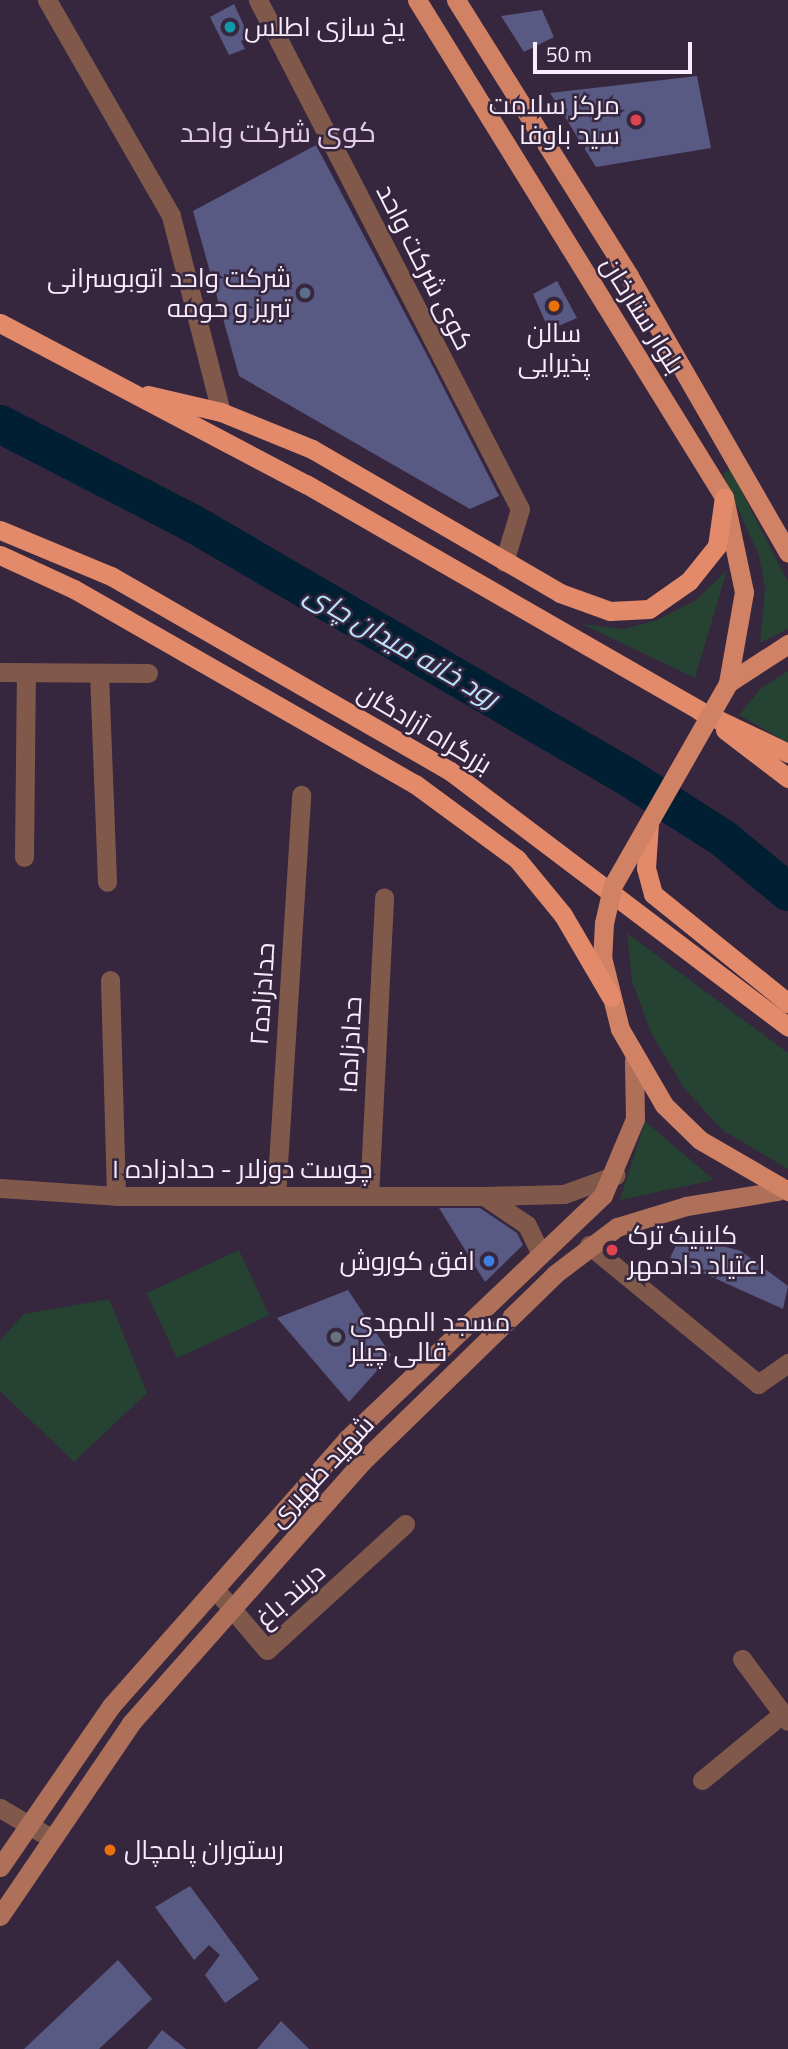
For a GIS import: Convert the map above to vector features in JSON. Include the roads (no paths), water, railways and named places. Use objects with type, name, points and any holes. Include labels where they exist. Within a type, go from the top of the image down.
[{"type":"highway","points":[[0,323],[118,388],[306,484],[700,711],[788,753]]},
{"type":"highway","points":[[118,388],[221,412],[312,449],[504,562],[610,611],[649,609],[690,581],[717,546],[724,497]]},
{"type":"highway","name":"بزرگراه آزادگان","points":[[0,530],[111,576],[450,771],[788,1027]]},
{"type":"highway","points":[[0,555],[74,589],[415,784],[517,859],[563,915],[611,998]]},
{"type":"highway","points":[[700,711],[788,778]]},
{"type":"highway","points":[[649,824],[646,868],[653,894],[788,1003]]},
{"type":"main road","name":"بلوار ستارخان","points":[[417,0],[724,497],[744,592],[728,682]]},
{"type":"main road","name":"بلوار ستارخان","points":[[459,0],[629,276],[788,552]]},
{"type":"main road","points":[[785,1193],[700,1140],[664,1105],[635,1060],[611,998],[604,923],[613,885],[728,682],[788,644]]},
{"type":"main road","name":"شهید ظهیری","points":[[0,1867],[111,1706],[346,1440],[539,1250],[594,1203],[616,1175],[635,1119],[635,1060]]},
{"type":"main road","name":"شهید ظهیری","points":[[0,1916],[131,1723],[362,1462],[589,1245],[649,1215],[785,1193]]},
{"type":"street","points":[[47,0],[171,216],[221,412]]},
{"type":"street","name":"کوی شرکت واحد","points":[[258,0],[520,509],[504,562]]},
{"type":"street","points":[[0,672],[148,673]]},
{"type":"street","points":[[24,857],[26,672]]},
{"type":"street","points":[[99,673],[107,882]]},
{"type":"street","name":"حدادزاده۲","points":[[276,1196],[301,795]]},
{"type":"street","name":"حدادزاده۱","points":[[369,1196],[384,897]]},
{"type":"street","points":[[110,980],[116,1196]]},
{"type":"street","name":"چوست دوزلار - حدادزاده ۱","points":[[0,1188],[116,1196],[484,1196],[564,1194],[616,1175]]},
{"type":"street","points":[[484,1196],[527,1225],[539,1250]]},
{"type":"street","points":[[589,1245],[758,1384],[788,1363]]},
{"type":"street","name":"دربند باغ","points":[[215,1589],[267,1650],[405,1524]]},
{"type":"street","points":[[702,1780],[785,1718],[742,1659]]},
{"type":"street","points":[[0,1808],[51,1838]]},
{"type":"waterway","name":"رود خانه میدان چای","points":[[0,424],[192,523],[626,776],[724,839],[788,892]]},
{"type":"place","name":"یخ سازی اطلس","points":[[230,27]]},
{"type":"place","name":"مرکز سلامت سید باوفا","points":[[636,120]]},
{"type":"place","name":"شرکت واحد اتوبوسرانی تبریز و حومه","points":[[305,293]]},
{"type":"place","name":"سالن پذیرایی","points":[[554,306]]},
{"type":"place","name":"کلینیک ترک اعتیاد دادمهر","points":[[612,1250]]},
{"type":"place","name":"افق کوروش","points":[[489,1261]]},
{"type":"place","name":"مسجد المهدی قالی چیلر","points":[[336,1337]]},
{"type":"place","name":"رستوران پامچال","points":[[110,1850]]},
{"type":"district","name":"کوی شرکت واحد","points":[[278,132]]}]
